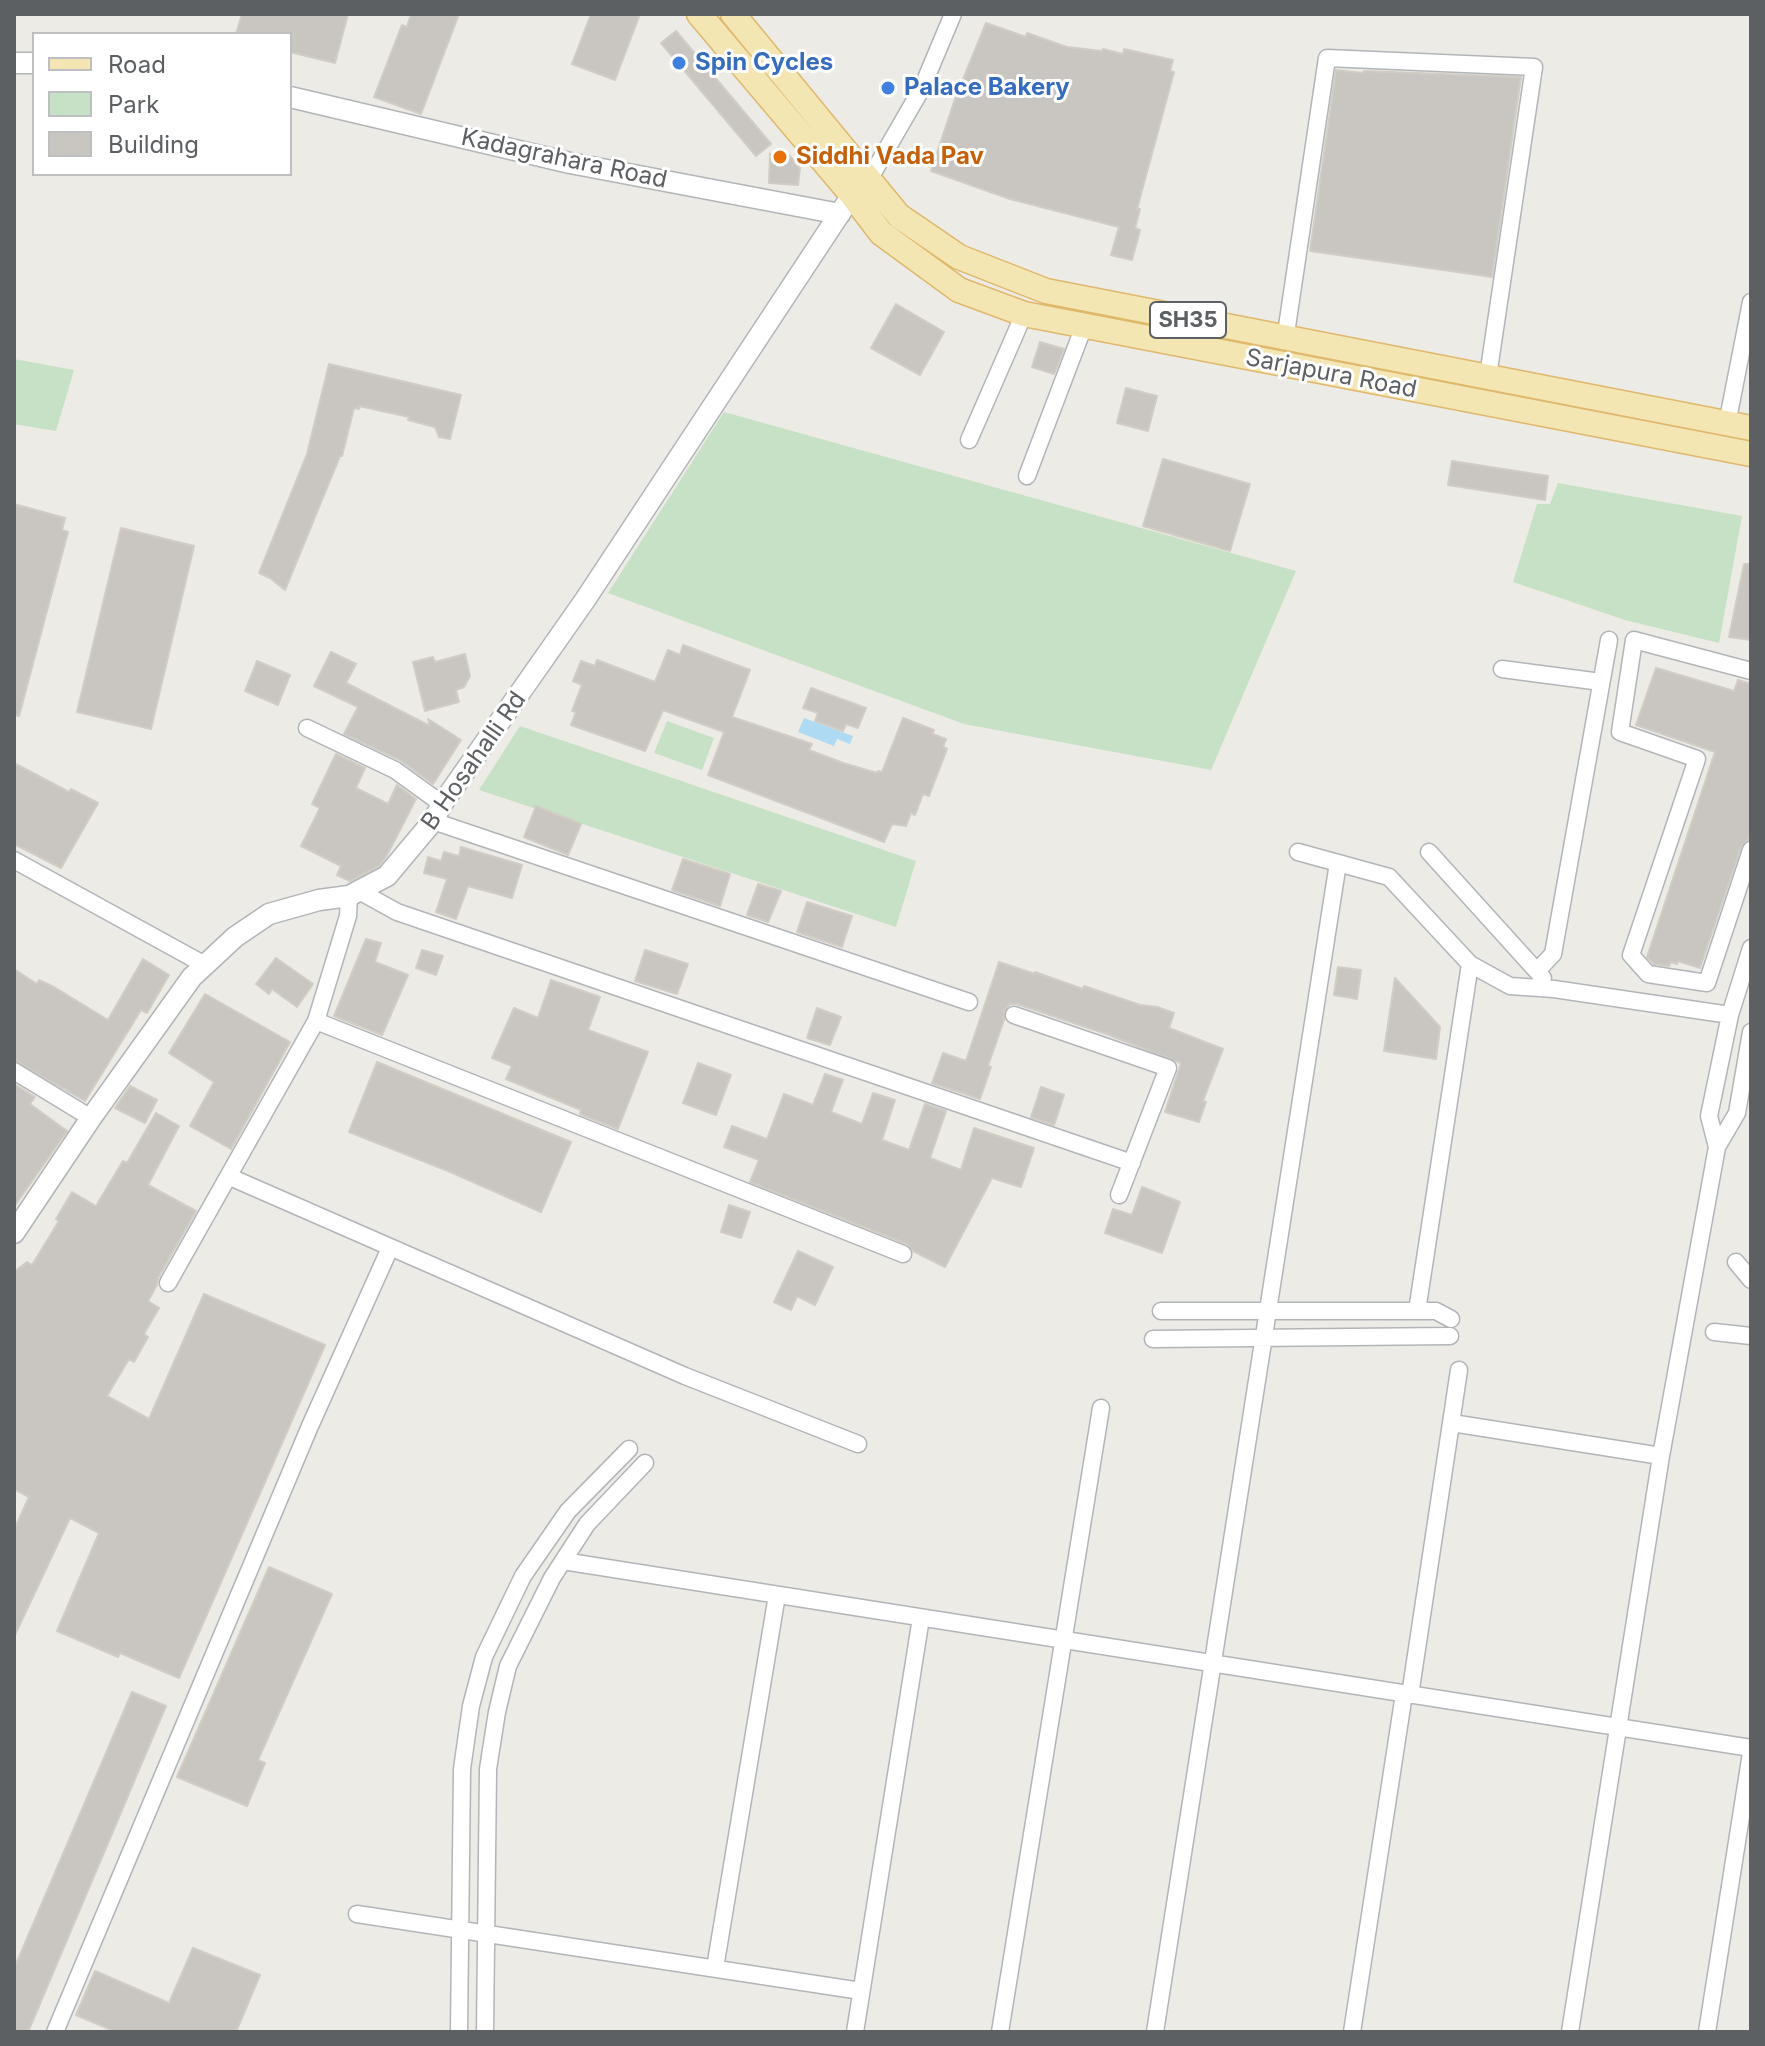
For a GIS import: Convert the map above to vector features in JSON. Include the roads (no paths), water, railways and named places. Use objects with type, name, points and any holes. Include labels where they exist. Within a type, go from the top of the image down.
[{"type":"main road","name":"Sarjapura Road","points":[[699,14],[854,196],[899,216],[959,257],[1046,291],[1739,426]]},
{"type":"main road","name":"Sarjapura Road","points":[[733,14],[881,233],[959,290],[1024,314],[1751,454]]},
{"type":"street","points":[[854,196],[922,88],[953,14]]},
{"type":"street","points":[[1285,340],[1327,58],[1534,67],[1488,376]]},
{"type":"street","name":"Kadagrahara Road","points":[[292,97],[570,163],[854,196]]},
{"type":"street","name":"B Hosahalli Rd","points":[[14,1232],[192,977],[235,937],[269,914],[354,894],[387,876],[438,812],[585,600],[636,519],[854,196]]},
{"type":"street","points":[[1739,426],[1751,302]]},
{"type":"street","points":[[969,440],[1024,314]]},
{"type":"street","points":[[1027,476],[1084,326]]},
{"type":"street","points":[[1537,971],[1553,954],[1609,640]]},
{"type":"street","points":[[1751,671],[1634,640],[1620,732],[1697,759],[1631,955],[1648,974],[1707,983],[1751,850]]},
{"type":"street","points":[[1502,669],[1601,682]]},
{"type":"street","points":[[307,728],[395,770],[438,812],[969,1002]]},
{"type":"street","points":[[1298,852],[1389,877],[1470,964],[1510,986],[1554,989],[1730,1015]]},
{"type":"street","points":[[1429,852],[1554,989]]},
{"type":"street","points":[[14,860],[205,965]]},
{"type":"street","points":[[1155,2032],[1338,863]]},
{"type":"street","points":[[168,1283],[316,1021],[354,894],[397,912],[1132,1163]]},
{"type":"street","points":[[1717,1147],[1709,1116],[1730,1015],[1751,948]]},
{"type":"street","points":[[1417,1311],[1470,964]]},
{"type":"street","points":[[1014,1015],[1168,1068],[1119,1195]]},
{"type":"street","points":[[316,1021],[903,1254]]},
{"type":"street","points":[[1570,2032],[1661,1456],[1717,1147],[1737,1113],[1751,1032]]},
{"type":"street","points":[[14,1071],[91,1118]]},
{"type":"street","points":[[230,1177],[685,1376],[858,1444]]},
{"type":"street","points":[[55,2032],[310,1426],[390,1248]]},
{"type":"street","points":[[1736,1262],[1751,1280]]},
{"type":"street","points":[[1161,1311],[1436,1311],[1451,1319]]},
{"type":"street","points":[[1714,1332],[1751,1336]]},
{"type":"street","points":[[1153,1339],[1450,1336]]},
{"type":"street","points":[[1352,2032],[1459,1370]]},
{"type":"street","points":[[1000,2032],[1101,1408]]},
{"type":"street","points":[[1452,1423],[1661,1456]]},
{"type":"street","points":[[459,2032],[462,1769],[471,1706],[484,1657],[523,1576],[568,1511],[629,1449]]},
{"type":"street","points":[[485,2032],[488,1769],[508,1666],[563,1561],[587,1524],[645,1463]]},
{"type":"street","points":[[563,1561],[1618,1727],[1751,1751],[1707,2032]]},
{"type":"street","points":[[715,1968],[777,1595]]},
{"type":"street","points":[[855,2032],[921,1618]]},
{"type":"street","points":[[357,1914],[861,1991]]},
{"type":"water","points":[[804,718],[853,736],[850,744],[837,739],[834,746],[798,732]]},
{"type":"place","name":"Spin Cycles","points":[[679,63]]},
{"type":"place","name":"Palace Bakery","points":[[888,88]]},
{"type":"place","name":"Siddhi Vada Pav","points":[[780,157]]}]
